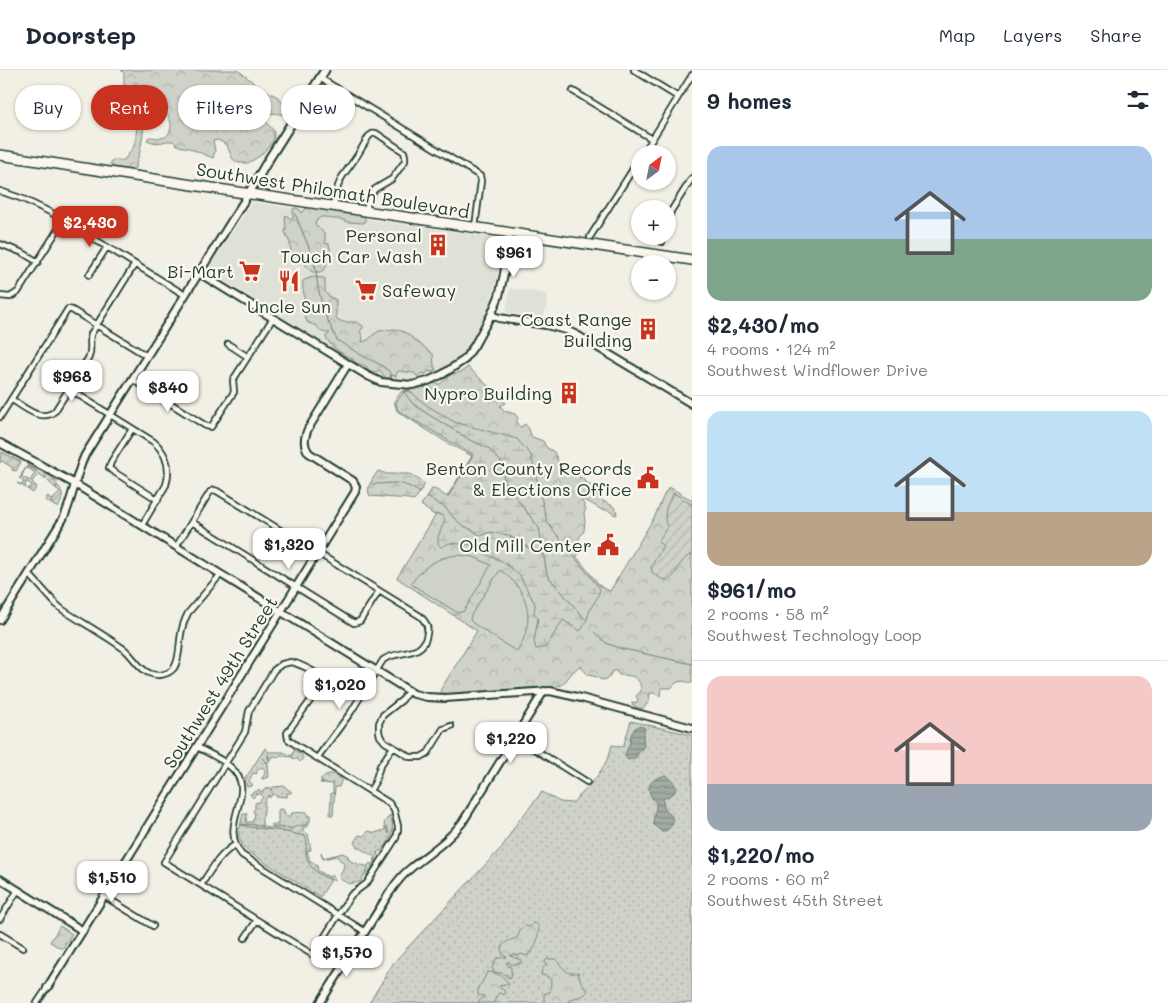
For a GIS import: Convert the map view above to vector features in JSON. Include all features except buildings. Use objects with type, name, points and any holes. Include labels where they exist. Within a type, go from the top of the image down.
[{"type":"highway","name":"Southwest Philomath Boulevard","points":[[0,155],[510,234],[692,260]]},
{"type":"main road","points":[[249,193],[325,70]]},
{"type":"street","points":[[634,70],[678,97]]},
{"type":"street","points":[[648,145],[692,75]]},
{"type":"street","points":[[320,78],[478,174],[481,181],[474,228]]},
{"type":"street","points":[[573,92],[652,139]]},
{"type":"street","points":[[333,206],[342,177],[370,135],[376,133],[404,152],[405,161],[392,179],[372,193],[366,212]]},
{"type":"street","points":[[590,238],[631,172]]},
{"type":"street","points":[[676,202],[692,178]]},
{"type":"street","points":[[0,191],[35,205],[64,220],[185,295]]},
{"type":"street","points":[[0,620],[63,519],[83,460],[249,193]]},
{"type":"street","points":[[0,296],[10,297],[18,292],[64,220]]},
{"type":"street","points":[[199,273],[368,376],[381,382],[412,384],[428,381],[443,374],[464,360],[474,346],[499,296],[510,234]]},
{"type":"street","points":[[0,244],[38,262]]},
{"type":"street","points":[[90,275],[107,247]]},
{"type":"street","points":[[11,399],[35,414],[46,415],[55,411],[89,357],[91,334],[135,264]]},
{"type":"street","points":[[0,417],[69,308],[147,356]]},
{"type":"street","points":[[491,315],[566,330],[601,348],[692,404]]},
{"type":"street","points":[[132,379],[206,426],[211,427],[234,392],[233,380],[273,318]]},
{"type":"street","points":[[228,344],[248,357]]},
{"type":"street","name":"Southwest 49th Street","points":[[38,1003],[355,492],[356,487],[353,481],[309,453],[304,439],[308,429],[348,364]]},
{"type":"street","points":[[69,390],[159,446],[165,456],[168,462],[168,479],[158,500],[142,525]]},
{"type":"street","points":[[132,429],[109,468],[158,500]]},
{"type":"street","points":[[0,442],[75,484],[408,691],[434,698],[552,692],[692,728]]},
{"type":"street","points":[[176,547],[210,492],[214,490],[420,616],[426,622],[428,630],[423,645],[411,653],[388,656],[383,660],[351,712],[317,758]]},
{"type":"street","points":[[192,522],[356,623],[360,621],[379,591]]},
{"type":"street","points":[[28,574],[63,610],[126,651],[146,671],[154,675],[165,674],[173,668],[178,659],[181,635],[186,617],[221,574]]},
{"type":"street","points":[[290,662],[301,665],[319,678],[319,683],[310,701],[287,733],[290,741],[317,758],[392,806],[398,826],[397,834],[368,883],[351,895],[313,955],[164,862],[245,732],[250,708],[274,670],[282,664],[290,662]]},
{"type":"street","points":[[408,691],[402,700],[384,715],[379,723],[378,731],[385,742],[410,757],[421,757],[428,753],[443,729],[450,726]]},
{"type":"street","points":[[320,1003],[398,880],[409,869],[447,840],[462,824],[544,691]]},
{"type":"street","points":[[515,737],[587,782]]},
{"type":"street","points":[[197,747],[235,771],[240,780],[240,795],[233,830],[235,845],[238,850],[247,858],[364,931]]},
{"type":"street","points":[[370,791],[380,766],[393,747]]},
{"type":"street","points":[[201,885],[220,857],[235,845]]},
{"type":"street","points":[[0,879],[82,931]]},
{"type":"street","points":[[0,919],[18,890]]},
{"type":"street","points":[[104,896],[154,926]]},
{"type":"street","points":[[245,938],[257,920]]},
{"type":"street","points":[[0,934],[23,948]]},
{"type":"shaded area","points":[[252,202],[504,239],[489,308],[466,350],[456,361],[432,376],[416,381],[400,382],[388,380],[369,373],[207,270]]},
{"type":"shaded area","points":[[510,288],[548,294],[544,318],[506,312]]},
{"type":"shaded area","points":[[640,726],[645,728],[644,746],[635,758],[628,760],[625,754],[631,735],[635,728]]},
{"type":"shaded area","points":[[665,775],[672,780],[676,789],[674,793],[663,799],[665,810],[672,817],[673,823],[667,830],[662,832],[654,825],[656,804],[650,793],[649,786],[654,780]]},
{"type":"green space","points":[[121,70],[238,70],[256,85],[178,85],[178,130],[271,130],[271,128],[274,131],[274,139],[260,156],[248,163],[235,161],[227,145],[218,140],[213,141],[215,150],[213,158],[179,146],[173,141],[158,143],[147,140],[149,137],[165,137],[171,127],[168,115],[168,85],[140,85],[136,82],[132,85],[124,85],[124,73]]},
{"type":"green space","points":[[271,94],[281,101],[281,114],[271,114]]},
{"type":"green space","points":[[136,130],[144,130],[136,167],[132,170],[114,167],[110,164],[113,160],[121,161],[125,159],[134,146]]},
{"type":"green space","points":[[308,207],[326,208],[336,212],[341,210],[365,217],[364,223],[347,222],[341,219],[325,217],[317,220],[315,224],[325,234],[325,243],[329,244],[330,251],[330,258],[326,268],[321,272],[312,272],[301,255],[295,256],[291,253],[290,243],[285,232],[286,215],[291,219],[293,218],[293,209],[299,209],[302,213]]},
{"type":"green space","points":[[313,277],[324,278],[325,292],[336,300],[336,317],[338,320],[356,322],[363,326],[360,331],[363,338],[362,342],[368,340],[379,331],[399,330],[406,333],[433,354],[436,370],[428,371],[426,374],[421,373],[419,376],[414,373],[399,371],[396,376],[391,375],[389,379],[386,379],[381,371],[370,372],[366,366],[356,363],[353,359],[333,347],[326,338],[330,333],[322,332],[315,325],[308,323],[305,316],[303,281]]},
{"type":"green space","points":[[468,367],[506,403],[500,406],[505,411],[515,414],[518,418],[517,422],[521,427],[524,424],[526,425],[532,437],[543,441],[546,447],[554,452],[559,463],[573,470],[595,489],[603,501],[613,506],[616,510],[617,514],[615,515],[608,510],[602,510],[584,500],[582,501],[586,509],[584,513],[584,531],[579,538],[577,547],[581,551],[576,556],[601,587],[610,591],[655,516],[669,487],[692,500],[692,683],[680,681],[671,688],[661,688],[660,696],[650,693],[649,701],[644,708],[634,706],[631,703],[637,702],[636,696],[641,691],[641,686],[635,678],[619,675],[616,671],[613,671],[607,679],[601,680],[588,675],[580,666],[561,686],[558,685],[554,689],[527,688],[510,691],[440,694],[441,689],[477,631],[397,578],[472,456],[449,444],[397,411],[394,401],[402,391],[426,387],[431,383],[440,384],[449,375],[461,372]]},
{"type":"green space","points":[[405,391],[411,392],[425,404],[454,422],[517,439],[531,455],[547,522],[600,589],[586,623],[580,631],[563,620],[546,647],[536,649],[534,642],[538,618],[534,614],[535,604],[520,576],[502,561],[478,551],[473,545],[449,543],[441,547],[438,544],[438,537],[445,520],[443,516],[439,514],[434,515],[421,505],[432,489],[448,497],[473,455],[399,411],[396,402]]},
{"type":"green space","points":[[2,452],[21,462],[16,471],[12,470],[13,468],[2,461],[0,463]]},
{"type":"green space","points":[[28,463],[58,480],[58,482],[53,480],[62,493],[62,499],[58,508],[45,500],[48,496],[52,503],[53,499],[60,493],[55,488],[57,486],[54,487],[45,480],[46,476],[44,479],[39,474],[32,481],[37,486],[33,493],[27,489],[32,485],[27,482],[26,488],[17,483],[22,485],[24,481],[19,478],[21,476],[30,481],[35,473],[28,468],[25,469],[27,466],[37,471],[26,464]]},
{"type":"green space","points":[[378,471],[387,474],[410,474],[425,484],[414,501],[370,496],[368,489]]},
{"type":"green space","points":[[674,493],[692,505],[692,555],[681,563],[675,574],[667,580],[660,578],[652,572],[651,567],[663,546],[658,542],[667,527],[666,509]]},
{"type":"green space","points":[[458,555],[474,557],[491,565],[464,611],[458,613],[411,584],[431,564],[443,558]]},
{"type":"green space","points":[[500,570],[518,587],[527,607],[527,629],[517,652],[470,620],[471,615]]},
{"type":"green space","points":[[631,721],[692,735],[692,1003],[369,1003],[394,962],[502,847],[517,823],[542,792],[560,802],[572,803],[591,784],[602,769],[612,745],[623,747]]},
{"type":"green space","points":[[265,748],[268,752],[283,752],[292,756],[283,756],[281,754],[280,757],[273,756],[270,760],[268,754],[268,763],[262,758],[268,764],[269,777],[262,779],[266,771],[262,767],[256,774],[254,773],[251,776],[249,781],[253,785],[247,787],[245,777]]},
{"type":"green space","points":[[294,750],[301,754],[303,758],[300,762],[292,758]]},
{"type":"green space","points":[[328,774],[333,774],[342,779],[339,787],[335,787],[333,815],[330,815],[331,793],[334,793],[333,784],[320,783],[323,782],[321,782],[321,778]]},
{"type":"green space","points":[[285,786],[291,791],[291,793],[287,793],[287,797],[273,794],[269,798],[269,795],[266,799],[262,819],[263,826],[242,825],[305,836],[308,862],[318,873],[331,880],[320,897],[247,851],[239,837],[243,814],[247,814],[246,822],[253,822],[255,803],[259,802],[263,797],[260,793],[258,795],[257,793],[253,798],[250,794],[259,790],[261,792],[270,787],[271,791],[273,787]]},
{"type":"green space","points":[[283,809],[286,816],[291,816],[292,813],[307,812],[307,815],[310,816],[310,822],[295,828],[272,827],[272,824],[278,825],[278,810]]},
{"type":"green space","points":[[390,815],[393,825],[392,834],[385,847],[376,853],[378,853],[375,863],[367,876],[366,873],[369,868],[360,882],[349,884],[340,879],[339,876],[344,863],[337,856],[323,859],[321,852],[323,858],[343,853],[351,861],[365,866],[368,866],[370,863],[372,867],[375,857],[356,846],[354,842],[359,835],[363,836],[369,831],[375,833],[387,829],[389,834],[387,827],[385,829],[384,823]]},
{"type":"green space","points":[[308,823],[307,827],[303,827],[303,831],[308,834],[311,850],[307,851],[310,861],[318,867],[317,870],[329,877],[332,875],[335,881],[320,874],[309,863],[306,852],[307,842],[305,836],[241,825],[246,824],[270,828],[280,827],[283,829],[286,827],[292,829]]},
{"type":"green space","points":[[536,923],[539,926],[539,930],[533,950],[527,956],[514,954],[510,956],[521,960],[520,964],[509,964],[509,961],[506,963],[511,967],[512,975],[510,978],[502,973],[494,972],[492,968],[496,959],[507,957],[502,952],[502,946],[510,940],[517,938],[521,929],[525,926],[530,927]]},
{"type":"green space","points":[[60,926],[72,934],[62,949],[50,942]]},
{"type":"green space","points":[[555,959],[570,973],[578,972],[584,988],[588,990],[587,992],[570,999],[568,1003],[544,1003],[544,994],[550,992],[551,980],[547,976],[541,975],[542,969],[546,965],[545,961]]},
{"type":"green space","points":[[487,972],[500,975],[509,985],[500,985],[505,994],[499,993],[494,1003],[477,1003],[484,997],[478,995],[478,987]]},
{"type":"waterway","points":[[295,214],[313,257],[324,312],[337,340],[381,365],[390,372],[392,378]]},
{"type":"waterway","points":[[404,392],[412,403],[470,440],[488,448],[501,462],[506,484],[539,528],[547,575],[584,618]]},
{"type":"waterway","points":[[372,484],[401,484],[419,492]]},
{"type":"waterway","points":[[427,497],[446,508],[462,525],[480,535],[490,532],[508,535],[543,555]]},
{"type":"waterway","points":[[594,632],[606,643],[619,648],[692,664]]},
{"type":"place","name":"Personal Touch Car Wash","points":[[438,245]]},
{"type":"place","name":"Bi-Mart","points":[[250,271]]},
{"type":"place","name":"Uncle Sun","points":[[289,281]]},
{"type":"place","name":"Safeway","points":[[366,290]]},
{"type":"place","name":"Coast Range Building","points":[[648,329]]},
{"type":"place","name":"Nypro Building","points":[[569,393]]},
{"type":"place","name":"Benton County Records & Elections Office","points":[[648,478]]},
{"type":"place","name":"Old Mill Center","points":[[608,545]]}]
